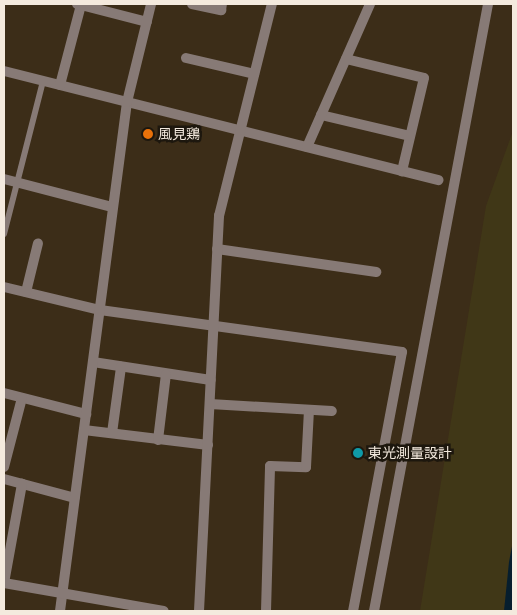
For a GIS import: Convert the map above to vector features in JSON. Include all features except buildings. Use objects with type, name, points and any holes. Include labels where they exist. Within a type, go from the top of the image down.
[{"type":"street","points":[[60,611],[127,102],[152,4]]},
{"type":"street","points":[[192,4],[221,10],[222,4]]},
{"type":"street","points":[[199,611],[219,216],[272,4]]},
{"type":"street","points":[[307,147],[370,4]]},
{"type":"street","points":[[374,611],[488,4]]},
{"type":"street","points":[[60,85],[83,5],[147,22]]},
{"type":"street","points":[[186,58],[254,74]]},
{"type":"street","points":[[346,59],[424,78],[402,171]]},
{"type":"street","points":[[4,71],[439,180]]},
{"type":"street","points":[[321,116],[410,136]]},
{"type":"street","points":[[4,180],[112,207]]},
{"type":"street","points":[[26,292],[38,242]]},
{"type":"street","points":[[218,250],[376,272]]},
{"type":"street","points":[[4,287],[100,310],[402,352],[353,611]]},
{"type":"street","points":[[93,362],[211,380]]},
{"type":"street","points":[[112,433],[121,367]]},
{"type":"street","points":[[158,440],[166,374]]},
{"type":"street","points":[[4,393],[86,414]]},
{"type":"street","points":[[4,467],[22,398]]},
{"type":"street","points":[[210,404],[332,412]]},
{"type":"street","points":[[266,611],[270,466],[306,467],[309,410]]},
{"type":"street","points":[[84,430],[208,446]]},
{"type":"street","points":[[4,479],[75,498]]},
{"type":"street","points":[[22,484],[4,583],[164,611]]},
{"type":"lane","points":[[4,234],[42,81]]},
{"type":"sand","points":[[513,131],[513,541],[504,611],[420,611],[486,206]]},
{"type":"water","points":[[513,541],[513,611],[504,611],[509,562]]},
{"type":"place","name":"風見鶏","points":[[148,134]]},
{"type":"place","name":"東光測量設計","points":[[358,453]]}]
